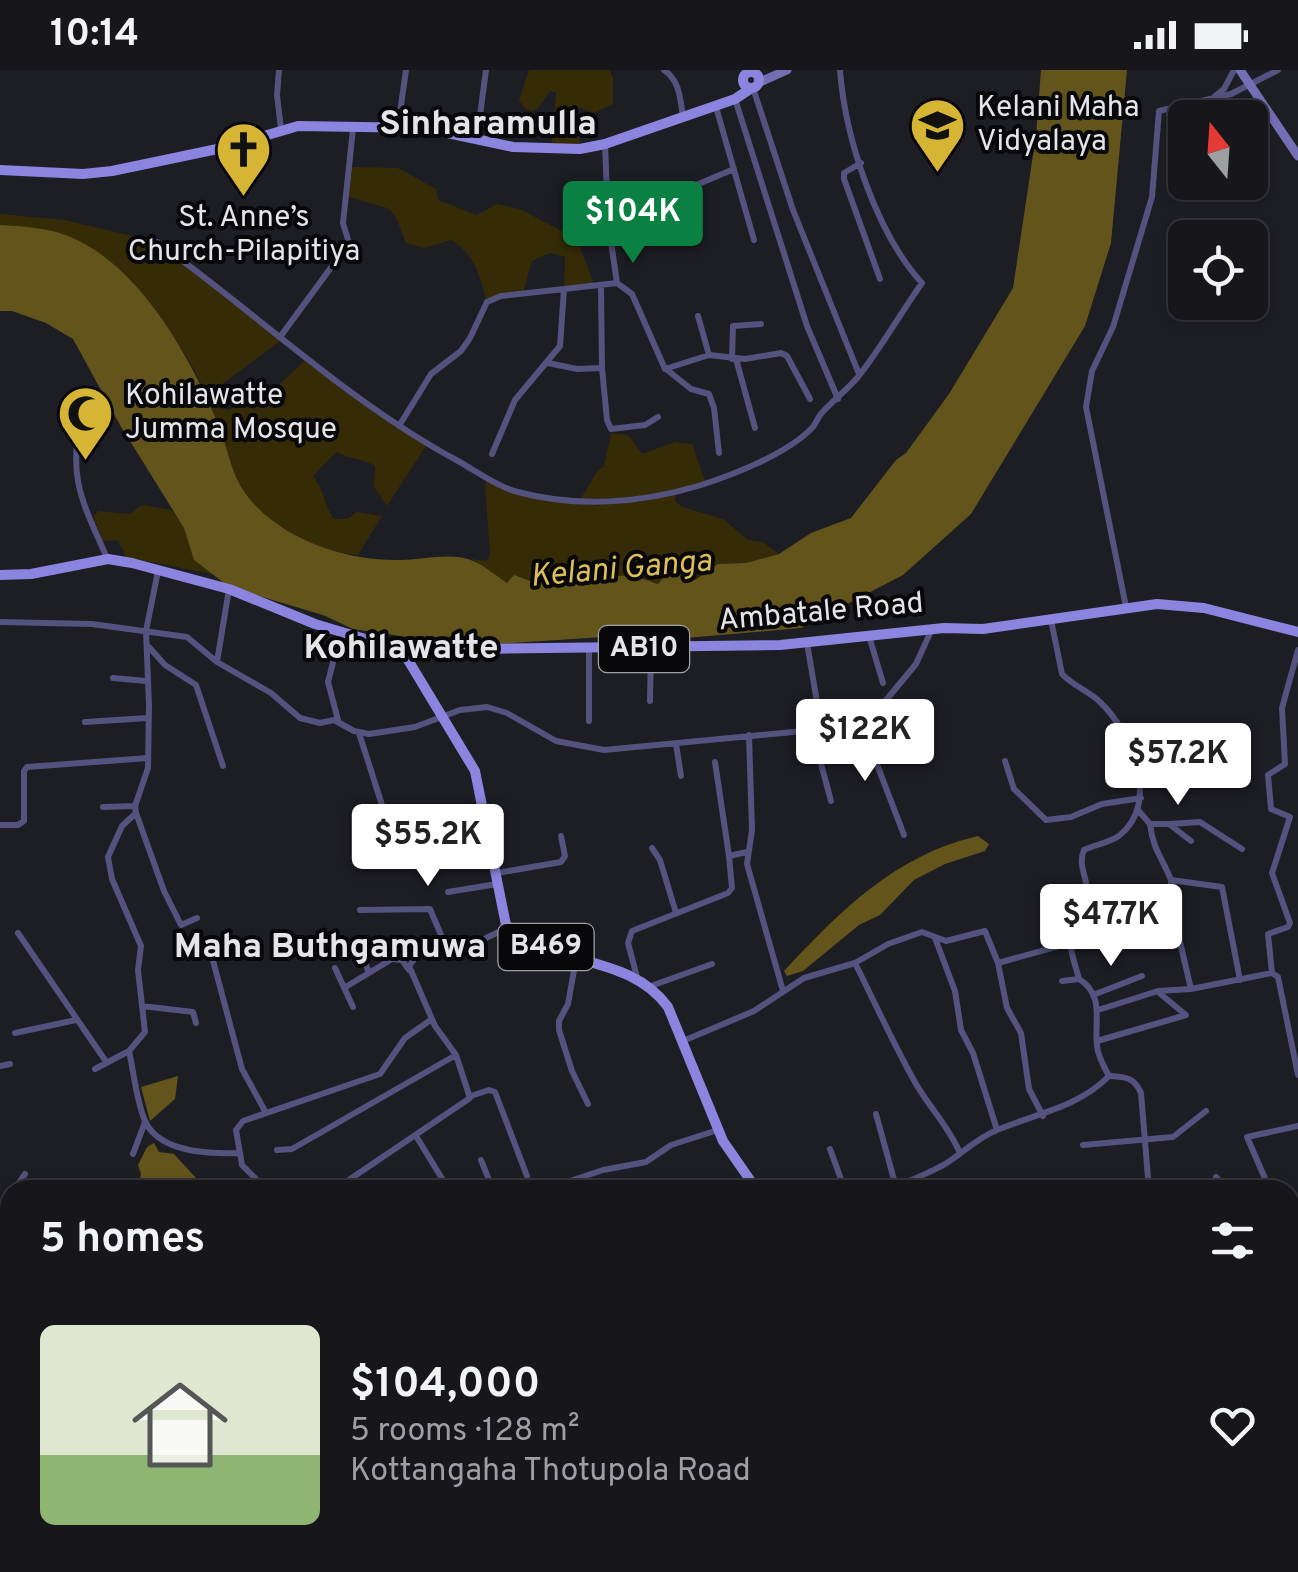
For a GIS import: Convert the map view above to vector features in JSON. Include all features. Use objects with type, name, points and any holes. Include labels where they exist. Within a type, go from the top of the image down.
[{"type":"main road","points":[[0,170],[83,174],[112,171],[227,147],[281,129],[318,126],[424,128],[476,140],[556,150],[605,144],[735,98],[751,78]]},
{"type":"main road","points":[[716,103],[751,78]]},
{"type":"main road","name":"Ambatale Road","points":[[0,576],[108,560],[228,589],[402,650],[589,646],[651,649],[808,642],[932,629],[983,630],[1126,607],[1180,604],[1298,632]]},
{"type":"main road","name":"B469","points":[[402,650],[475,771],[508,927],[534,942],[636,977],[650,986],[668,1007],[718,1130],[749,1180]]},
{"type":"street","points":[[279,70],[281,129]]},
{"type":"street","points":[[398,127],[406,70]]},
{"type":"street","points":[[476,140],[486,70]]},
{"type":"street","points":[[664,70],[679,89],[683,116]]},
{"type":"street","points":[[784,70],[751,78],[793,210],[859,375]]},
{"type":"street","points":[[157,242],[227,292],[322,372],[400,426],[516,492],[627,502],[663,496],[706,484],[770,456],[813,427],[859,375],[922,283],[895,249],[861,163],[841,99],[840,70]]},
{"type":"street","points":[[1214,97],[1237,70],[1250,83],[1298,156]]},
{"type":"street","points":[[1126,607],[1086,395],[1092,371],[1114,327],[1152,198],[1159,111],[1231,94],[1278,70]]},
{"type":"street","points":[[735,98],[808,326],[838,399]]},
{"type":"street","points":[[716,103],[754,240]]},
{"type":"street","points":[[280,336],[349,243],[343,222],[353,129]]},
{"type":"street","points":[[605,144],[608,220],[617,283],[632,294],[665,369],[690,389],[709,394],[719,453]]},
{"type":"street","points":[[861,163],[844,172],[844,178],[880,279]]},
{"type":"street","points":[[635,212],[681,214],[689,188],[734,169]]},
{"type":"street","points":[[400,426],[431,374],[470,338],[486,302],[512,294],[617,283]]},
{"type":"street","points":[[601,287],[607,420],[611,429],[645,425],[658,417]]},
{"type":"street","points":[[492,454],[515,400],[548,363],[563,337],[560,302],[564,289]]},
{"type":"street","points":[[698,316],[709,356]]},
{"type":"street","points":[[755,428],[734,358],[734,326],[761,324]]},
{"type":"street","points":[[665,369],[709,356],[734,358],[781,353],[787,356],[810,399]]},
{"type":"street","points":[[548,363],[577,369],[602,368]]},
{"type":"street","points":[[82,414],[75,442],[75,479],[108,560]]},
{"type":"street","points":[[95,1069],[129,1051],[145,1032],[138,970],[141,946],[112,880],[108,857],[135,809],[148,768],[146,631],[159,570]]},
{"type":"street","points":[[217,662],[228,589]]},
{"type":"street","points":[[1051,620],[1062,674],[1096,698],[1116,722],[1140,778],[1142,798],[1138,810],[1118,837],[1084,850],[1082,869],[1088,891],[1084,912],[1072,927],[1070,942],[1079,980],[1093,995],[1098,1010],[1097,1040],[1109,1076]]},
{"type":"street","points":[[0,622],[92,624],[187,638],[217,662],[271,693],[300,718],[338,722],[359,733],[406,729],[472,707],[487,707],[573,746],[604,750],[840,727],[860,720],[887,698],[916,664],[932,629]]},
{"type":"street","points":[[338,722],[328,682],[340,631]]},
{"type":"street","points":[[869,636],[883,683]]},
{"type":"street","points":[[808,642],[817,702]]},
{"type":"street","points":[[146,646],[196,686],[223,766]]},
{"type":"street","points":[[589,646],[589,721]]},
{"type":"street","points":[[650,701],[651,649]]},
{"type":"street","points":[[1272,973],[1268,934],[1290,923],[1272,868],[1290,817],[1268,804],[1268,775],[1285,764],[1282,708],[1298,650]]},
{"type":"street","points":[[113,678],[146,681]]},
{"type":"street","points":[[85,722],[148,718]]},
{"type":"street","points":[[860,720],[904,835]]},
{"type":"street","points":[[812,730],[830,801]]},
{"type":"street","points":[[359,733],[382,805]]},
{"type":"street","points":[[749,735],[752,830],[747,852],[753,891],[782,990]]},
{"type":"street","points":[[676,744],[681,776]]},
{"type":"street","points":[[0,825],[24,821],[27,768],[148,758]]},
{"type":"street","points":[[1005,761],[1014,789],[1046,820],[1070,817],[1102,804],[1142,798]]},
{"type":"street","points":[[636,977],[629,936],[636,929],[730,890],[715,762]]},
{"type":"street","points":[[103,806],[135,809]]},
{"type":"street","points":[[135,809],[164,891],[181,925],[197,918]]},
{"type":"street","points":[[1138,810],[1150,824],[1156,856],[1172,880],[1172,912],[1191,989]]},
{"type":"street","points":[[1150,824],[1200,822],[1242,848]]},
{"type":"street","points":[[1169,824],[1191,841]]},
{"type":"street","points":[[448,892],[561,862],[561,836]]},
{"type":"street","points":[[652,848],[660,860],[676,913]]},
{"type":"street","points":[[729,856],[747,852]]},
{"type":"street","points":[[1172,880],[1222,886],[1240,980]]},
{"type":"street","points":[[360,910],[430,908],[447,949]]},
{"type":"street","points":[[410,970],[410,962],[416,957],[494,936],[508,927]]},
{"type":"street","points":[[682,1041],[754,1010],[804,978],[855,962],[888,944],[922,932],[946,941],[985,930],[998,962],[1007,1008],[1021,1034],[1030,1089],[1043,1116]]},
{"type":"street","points":[[18,933],[107,1063]]},
{"type":"street","points":[[935,938],[955,991],[960,1030],[973,1053],[996,1130]]},
{"type":"street","points":[[998,962],[1070,942]]},
{"type":"street","points":[[363,954],[368,971]]},
{"type":"street","points":[[212,957],[242,1068],[264,1111]]},
{"type":"street","points":[[344,988],[392,958],[402,960],[432,1019],[456,1055],[471,1096]]},
{"type":"street","points":[[576,958],[559,1030],[588,1104]]},
{"type":"street","points":[[855,962],[914,1080],[959,1151]]},
{"type":"street","points":[[650,986],[712,964]]},
{"type":"street","points":[[335,968],[353,1006]]},
{"type":"street","points":[[1098,1010],[1158,992],[1272,973],[1278,977],[1298,1076]]},
{"type":"street","points":[[1093,995],[1142,976]]},
{"type":"street","points":[[1062,980],[1079,980]]},
{"type":"street","points":[[1097,1040],[1186,1015],[1158,992]]},
{"type":"street","points":[[142,1006],[192,1012],[196,1023]]},
{"type":"street","points":[[257,1180],[244,1168],[238,1153],[238,1126],[264,1111],[380,1074],[405,1038],[432,1019]]},
{"type":"street","points":[[15,1032],[76,1020]]},
{"type":"street","points":[[129,1051],[145,1121],[153,1133],[170,1144],[212,1154],[238,1153]]},
{"type":"street","points":[[277,1150],[292,1149],[456,1055]]},
{"type":"street","points":[[0,1066],[10,1064]]},
{"type":"street","points":[[910,1180],[945,1164],[959,1151],[996,1130],[1043,1116],[1100,1086],[1109,1076]]},
{"type":"street","points":[[1109,1076],[1130,1078],[1136,1083],[1148,1180]]},
{"type":"street","points":[[349,1180],[471,1096],[489,1090],[495,1092],[527,1176]]},
{"type":"street","points":[[1082,1146],[1182,1133],[1206,1112]]},
{"type":"street","points":[[876,1114],[890,1180]]},
{"type":"street","points":[[133,1154],[145,1121]]},
{"type":"street","points":[[1266,1180],[1248,1137],[1298,1126]]},
{"type":"street","points":[[577,1180],[603,1170],[646,1162],[671,1145],[718,1130]]},
{"type":"street","points":[[416,1136],[443,1180]]},
{"type":"street","points":[[830,1149],[841,1180]]},
{"type":"street","points":[[481,1160],[489,1180]]},
{"type":"street","points":[[21,1180],[25,1174]]},
{"type":"street","points":[[0,1552],[0,1569]]},
{"type":"shaded area","points":[[529,70],[609,70],[613,77],[613,104],[594,113],[581,108],[578,111],[580,149],[551,150],[556,93],[550,91],[538,108],[525,109],[519,100]]},
{"type":"shaded area","points":[[1041,70],[1127,70],[1111,243],[1085,326],[971,514],[903,575],[801,628],[663,640],[603,637],[467,646],[353,629],[323,615],[224,583],[194,560],[184,528],[120,425],[73,339],[46,323],[12,311],[0,311],[0,225],[52,231],[94,250],[141,291],[179,345],[209,402],[246,495],[284,529],[321,547],[381,559],[460,557],[478,563],[507,583],[514,575],[533,582],[541,574],[588,584],[589,578],[600,582],[622,576],[658,584],[670,571],[695,580],[718,564],[746,563],[779,554],[811,533],[851,518],[949,394],[1013,288],[1036,135]]},
{"type":"shaded area","points":[[351,167],[398,168],[436,189],[438,200],[477,215],[497,204],[520,209],[577,239],[595,287],[564,289],[565,257],[550,253],[532,261],[523,293],[487,302],[475,266],[459,246],[451,240],[424,248],[406,243],[395,215],[387,208],[346,196]]},
{"type":"shaded area","points":[[0,214],[65,220],[157,242],[283,339],[218,387],[202,386],[153,309],[118,270],[78,243],[55,234],[0,225]]},
{"type":"shaded area","points":[[306,359],[427,444],[387,506],[374,487],[375,466],[366,462],[336,452],[313,476],[334,519],[347,519],[357,512],[382,516],[358,555],[319,547],[264,514],[237,483],[208,406],[229,410],[241,402],[254,409]]},
{"type":"shaded area","points":[[611,433],[628,435],[642,454],[675,442],[692,444],[706,484],[675,493],[675,501],[682,507],[723,519],[748,540],[763,542],[779,554],[746,563],[718,564],[695,580],[659,584],[635,575],[588,584],[542,574],[533,582],[507,583],[471,559],[487,561],[490,554],[485,487],[488,477],[516,492],[580,500],[598,470],[604,467]]},
{"type":"shaded area","points":[[142,505],[172,510],[212,574],[126,557],[118,540],[103,541],[93,516],[99,511],[130,514]]},
{"type":"shaded area","points":[[978,836],[989,844],[985,851],[945,864],[914,880],[880,915],[859,925],[803,971],[787,976],[784,971],[805,949],[871,888],[921,857]]},
{"type":"shaded area","points":[[178,1076],[175,1099],[150,1121],[141,1087]]},
{"type":"shaded area","points":[[154,1143],[159,1152],[174,1154],[198,1180],[140,1180],[138,1165],[147,1147]]},
{"type":"place","name":"Kelani Maha Vidyalaya","points":[[938,174]]},
{"type":"place","name":"St. Anne’s Church-Pilapitiya","points":[[244,199]]},
{"type":"place","name":"Kohilawatte Jumma Mosque","points":[[86,462]]},
{"type":"district","name":"Sinharamulla","points":[[488,125]]},
{"type":"district","name":"Kohilawatte","points":[[401,649]]},
{"type":"district","name":"Maha Buthgamuwa","points":[[330,948]]},
{"type":"water label","name":"Kelani Ganga","points":[[621,570]]}]
